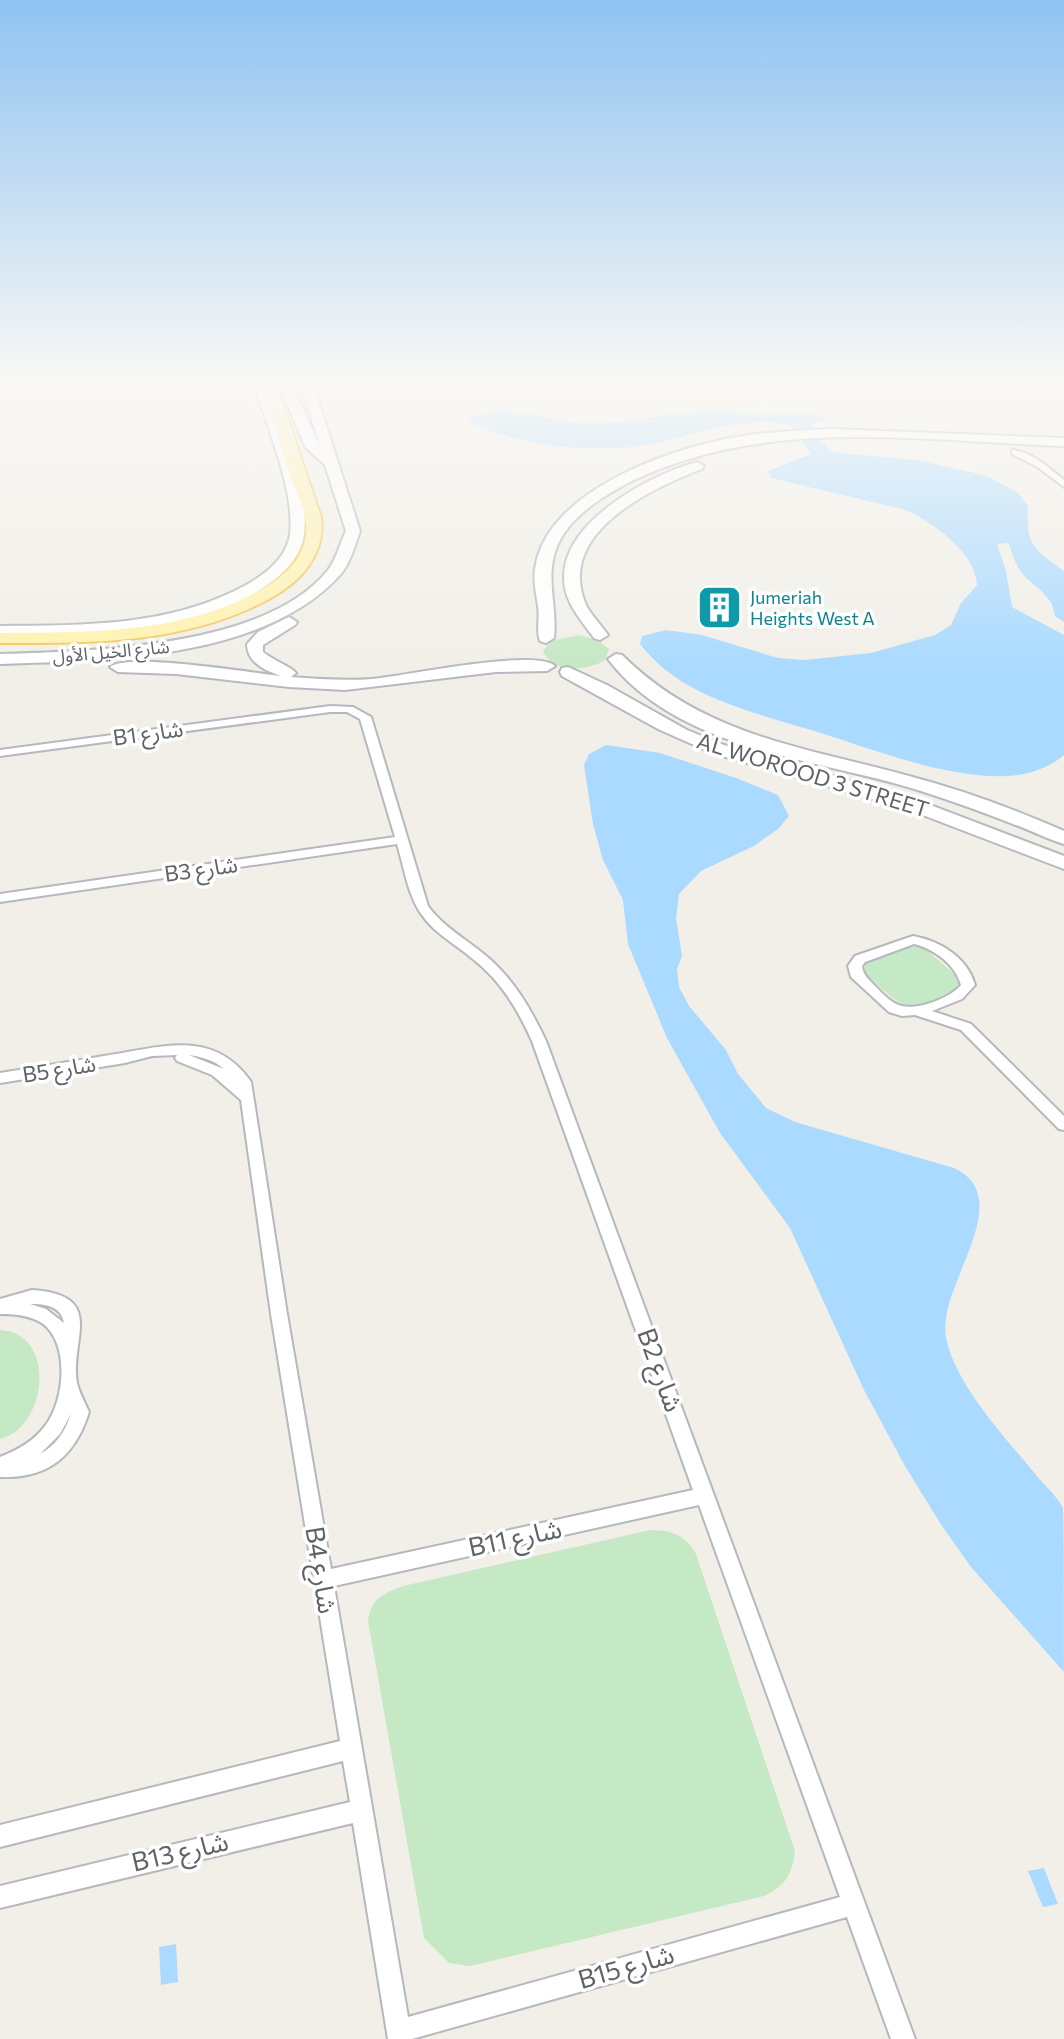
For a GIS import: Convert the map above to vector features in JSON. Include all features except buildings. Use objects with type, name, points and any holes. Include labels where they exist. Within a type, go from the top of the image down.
[{"type":"main road","points":[[0,638],[143,633],[202,621],[261,597],[299,568],[310,552],[313,519],[299,476]]},
{"type":"street","points":[[0,631],[95,630],[163,622],[224,603],[248,591],[283,564],[293,550],[297,520],[285,476]]},
{"type":"street","name":"شارع الخيل الأول","points":[[0,659],[100,656],[174,647],[257,623],[292,606],[339,569],[350,550],[353,531],[337,476]]},
{"type":"street","points":[[547,666],[538,658],[548,622],[541,594],[542,572],[549,547],[564,524],[587,502],[630,476]]},
{"type":"street","points":[[600,635],[580,611],[570,584],[582,544],[598,522],[620,503],[669,476]]},
{"type":"street","points":[[319,587],[320,597],[315,605],[264,635],[255,644],[255,653],[261,661],[287,673],[361,673],[541,644],[571,631],[600,635]]},
{"type":"street","points":[[0,670],[125,667],[197,654],[264,635]]},
{"type":"street","name":"AL WOROOD 3 STREET","points":[[600,635],[616,646],[616,659],[627,673],[669,703],[723,728],[784,749],[945,792],[1064,838]]},
{"type":"street","points":[[568,672],[602,669],[616,659]]},
{"type":"street","name":"AL WOROOD 3 STREET","points":[[125,667],[182,667],[288,682],[347,685],[502,666],[547,666],[604,689],[664,726],[697,741],[770,766],[955,819],[1064,863]]},
{"type":"street","name":"B1 شارع","points":[[0,753],[296,714],[342,716],[359,724],[368,735]]},
{"type":"street","name":"B2 شارع","points":[[368,735],[427,916],[490,967],[530,1021],[903,2039]]},
{"type":"street","points":[[770,766],[784,749]]},
{"type":"street","points":[[814,778],[826,760]]},
{"type":"street","name":"B3 شارع","points":[[0,898],[401,840]]},
{"type":"street","points":[[963,994],[919,1012],[903,1013],[891,1007],[856,974],[857,962],[913,940],[926,941],[966,975],[968,985],[963,994],[966,1027]]},
{"type":"street","points":[[919,1012],[966,1027],[1064,1125]]},
{"type":"street","name":"B4 شارع","points":[[118,1059],[159,1056],[198,1061],[228,1077],[246,1100],[399,2035]]},
{"type":"street","name":"B5 شارع","points":[[0,1078],[118,1059]]},
{"type":"street","points":[[0,1307],[39,1313],[58,1327],[69,1347],[71,1387],[80,1412],[70,1440],[44,1462],[27,1468],[0,1467]]},
{"type":"street","name":"B11 شارع","points":[[323,1580],[706,1495]]},
{"type":"street","points":[[0,1836],[351,1749]]},
{"type":"street","name":"B13 شارع","points":[[0,1897],[362,1810]]},
{"type":"street","name":"B15 شارع","points":[[399,2035],[854,1904]]},
{"type":"green space","points":[[579,635],[598,640],[609,649],[605,660],[580,668],[562,667],[554,664],[543,651],[551,641]]},
{"type":"green space","points":[[910,946],[924,948],[959,978],[962,983],[958,992],[926,1003],[907,1005],[890,996],[865,973],[868,962]]},
{"type":"green space","points":[[0,1330],[19,1335],[31,1347],[38,1363],[39,1382],[28,1418],[16,1431],[0,1439]]},
{"type":"green space","points":[[650,1530],[677,1535],[688,1542],[696,1554],[795,1851],[790,1873],[778,1888],[764,1896],[470,1966],[449,1963],[424,1938],[368,1621],[372,1607],[384,1595],[403,1586]]},
{"type":"water","points":[[987,476],[1018,493],[1028,506],[1028,530],[1034,545],[1064,571],[1064,622],[1055,616],[1046,596],[1019,569],[1008,543],[997,544],[1006,571],[1012,607],[1064,635],[1064,755],[1038,770],[1008,776],[985,776],[937,768],[750,712],[686,684],[655,661],[640,644],[642,636],[666,630],[702,635],[778,658],[804,660],[871,653],[935,635],[951,625],[961,603],[977,585],[975,573],[961,550],[929,523],[906,510],[771,478]]},
{"type":"water","points":[[606,745],[660,753],[736,778],[778,795],[789,816],[778,829],[754,846],[701,871],[679,894],[676,918],[682,956],[677,969],[679,987],[689,1006],[726,1050],[738,1074],[766,1108],[795,1122],[954,1168],[972,1182],[979,1200],[978,1222],[952,1294],[946,1317],[946,1338],[971,1393],[1063,1508],[1064,1672],[971,1567],[940,1523],[864,1390],[790,1228],[720,1133],[667,1038],[628,944],[623,900],[603,860],[593,824],[584,765],[589,754]]},
{"type":"water","points":[[1044,1868],[1058,1904],[1043,1907],[1028,1871]]},
{"type":"water","points":[[176,1944],[178,1982],[161,1985],[159,1947]]},
{"type":"place","name":"Jumeriah Heights West A","points":[[719,608]]}]
